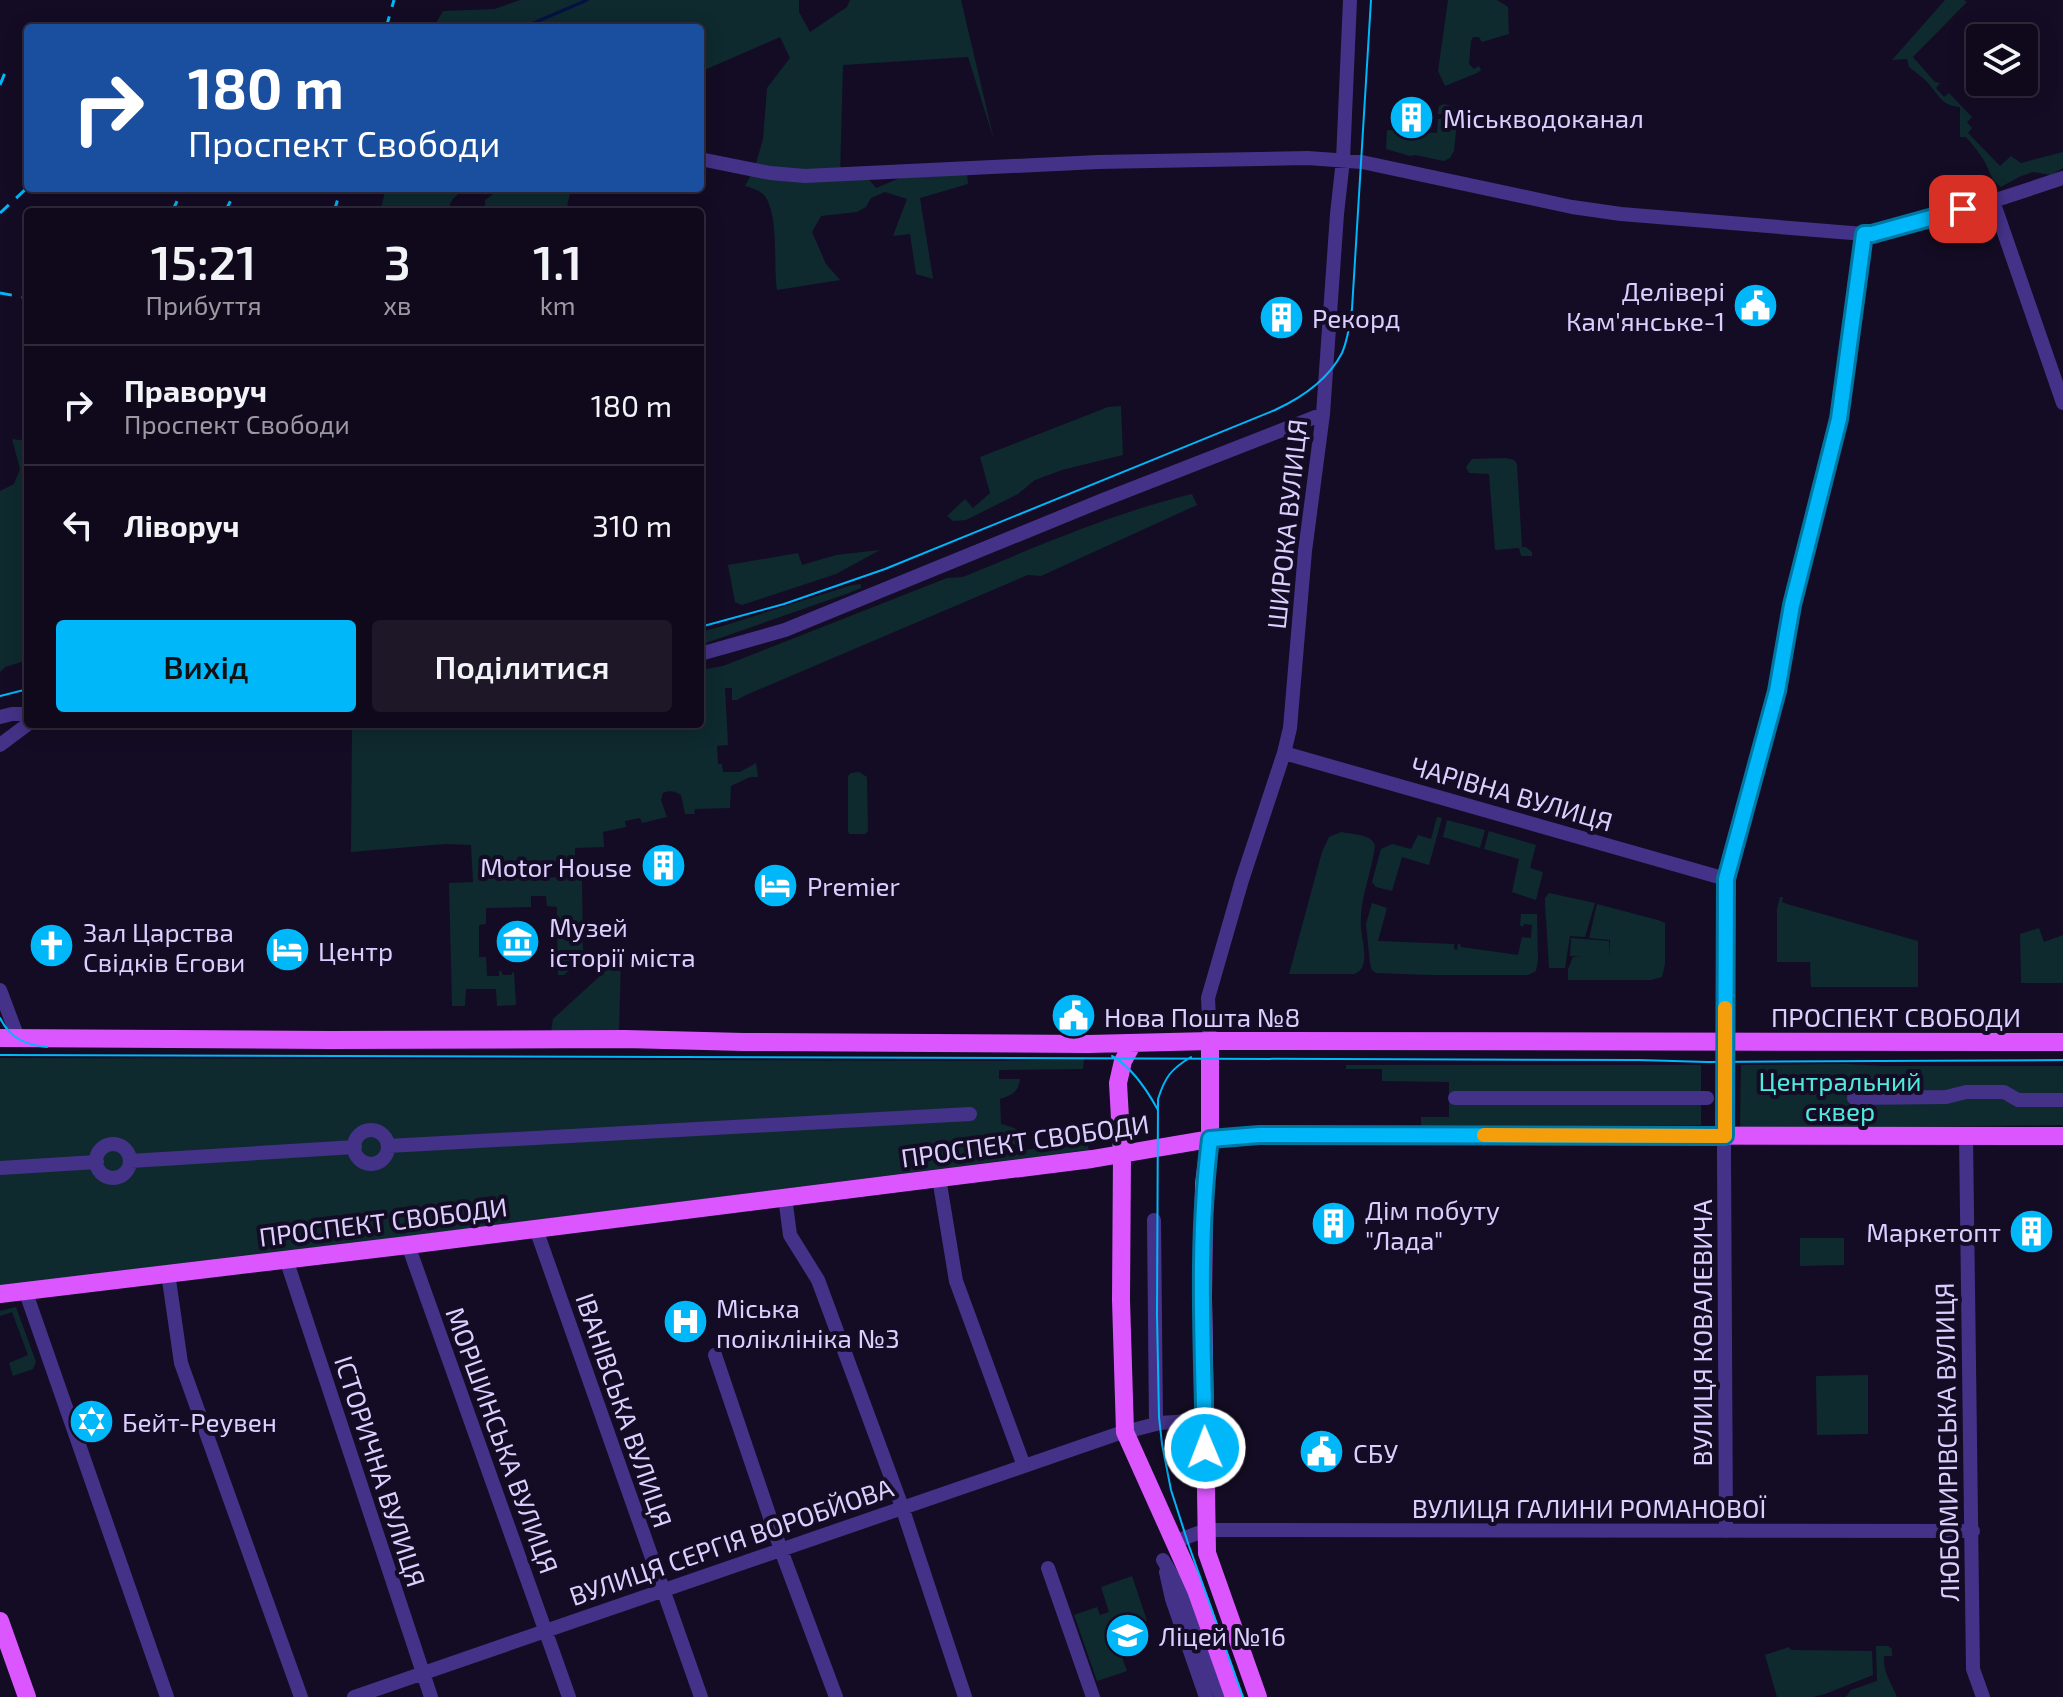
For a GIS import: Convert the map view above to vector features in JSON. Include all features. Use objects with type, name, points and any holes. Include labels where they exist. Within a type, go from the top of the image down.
[{"type":"main road","name":"ПРОСПЕКТ СВОБОДИ","points":[[9,1038],[1133,1043],[2063,1042]]},
{"type":"main road","points":[[1210,1041],[1210,1139],[1204,1184],[1203,1298],[1207,1553],[1258,1697]]},
{"type":"main road","points":[[1133,1043],[1123,1061],[1118,1083],[1122,1154],[1121,1300],[1125,1432],[1196,1590],[1234,1697]]},
{"type":"main road","name":"ПРОСПЕКТ СВОБОДИ","points":[[0,1294],[536,1229],[1259,1135],[2063,1136]]},
{"type":"main road","points":[[0,1622],[27,1697]]},
{"type":"street","name":"ШИРОКА ВУЛИЦЯ","points":[[1210,1041],[1208,998],[1290,728],[1305,551],[1323,414],[1343,160],[1350,0]]},
{"type":"street","points":[[704,160],[770,173],[805,176],[1098,162],[1343,160],[1529,199],[1621,214],[1864,234],[1993,201],[2063,178]]},
{"type":"street","points":[[1993,201],[2063,403]]},
{"type":"street","name":"ВУЛИЦЯ КОВАЛЕВИЧА","points":[[1726,1531],[1726,879],[1777,691],[1792,605],[1839,419],[1864,234]]},
{"type":"street","points":[[704,653],[785,630],[1323,414]]},
{"type":"street","points":[[0,717],[24,714]]},
{"type":"street","points":[[0,745],[24,727]]},
{"type":"street","name":"ЧАРІВНА ВУЛИЦЯ","points":[[1284,753],[1726,879]]},
{"type":"street","points":[[0,990],[9,1038]]},
{"type":"street","points":[[1854,1098],[1946,1097],[1966,1092],[2004,1092],[2018,1100],[2063,1100]]},
{"type":"street","points":[[1455,1098],[1707,1098]]},
{"type":"street","points":[[388,1146],[970,1114]]},
{"type":"street","points":[[371,1130],[383,1135],[388,1146],[384,1158],[372,1164],[360,1159],[355,1147],[359,1135],[371,1130]]},
{"type":"street","name":"ЛЮБОМИРІВСЬКА ВУЛИЦЯ","points":[[1966,1136],[1973,1669],[1983,1697]]},
{"type":"street","points":[[113,1144],[125,1149],[130,1161],[125,1173],[114,1178],[102,1173],[97,1162],[101,1150],[113,1144]]},
{"type":"street","points":[[130,1161],[355,1147]]},
{"type":"street","points":[[0,1168],[97,1162]]},
{"type":"street","points":[[939,1178],[956,1281],[1024,1466]]},
{"type":"street","points":[[785,1197],[790,1235],[818,1280],[902,1507],[965,1697]]},
{"type":"street","points":[[1154,1220],[1156,1423]]},
{"type":"street","name":"ІВАНІВСЬКА ВУЛИЦЯ","points":[[536,1229],[701,1697]]},
{"type":"street","name":"МОРШИНСЬКА ВУЛИЦЯ","points":[[408,1245],[569,1697]]},
{"type":"street","name":"ІСТОРИЧНА ВУЛИЦЯ","points":[[286,1259],[431,1697]]},
{"type":"street","points":[[168,1273],[181,1363],[301,1697]]},
{"type":"street","points":[[25,1290],[167,1697]]},
{"type":"street","points":[[715,1355],[781,1550],[836,1697]]},
{"type":"street","name":"ВУЛИЦЯ СЕРГІЯ ВОРОБЙОВА","points":[[354,1697],[1125,1432],[1156,1423],[1204,1420]]},
{"type":"street","points":[[1174,1542],[1206,1530]]},
{"type":"street","name":"ВУЛИЦЯ ГАЛИНИ РОМАНОВОЇ","points":[[1206,1530],[1973,1531]]},
{"type":"street","points":[[1206,1697],[1172,1599],[1163,1560],[1185,1597],[1221,1697]]},
{"type":"street","points":[[1048,1568],[1093,1697]]},
{"type":"green space","points":[[520,0],[799,0],[799,12],[810,32],[847,7],[850,0],[961,0],[994,140],[968,57],[843,65],[840,177],[866,176],[876,188],[905,176],[967,174],[968,184],[920,198],[933,279],[916,274],[910,234],[893,236],[907,199],[885,192],[871,198],[866,207],[857,212],[821,216],[812,232],[826,264],[840,280],[777,290],[772,213],[763,194],[745,186],[755,167],[763,139],[767,88],[790,58],[780,37],[704,70],[704,24],[436,24],[443,11],[495,9]]},
{"type":"green space","points":[[1448,0],[1497,0],[1508,7],[1509,34],[1482,42],[1479,37],[1473,37],[1469,64],[1474,69],[1479,66],[1481,70],[1445,86],[1438,71]]},
{"type":"green space","points":[[1945,0],[1967,2],[1913,57],[1935,82],[1940,83],[1936,88],[1944,97],[1949,93],[1972,117],[1967,122],[1972,128],[1968,133],[2000,166],[2011,156],[2021,163],[2063,152],[2063,168],[2051,175],[2033,172],[2001,187],[1992,178],[1973,145],[1966,137],[1960,137],[1960,107],[1943,101],[1909,67],[1907,59],[1892,60]]},
{"type":"green space","points":[[1444,104],[1458,112],[1454,151],[1450,158],[1444,161],[1386,149],[1387,130],[1437,133],[1438,119],[1443,119],[1443,114],[1438,114],[1439,106]]},
{"type":"green space","points":[[385,192],[460,192],[449,208],[381,208]]},
{"type":"green space","points":[[496,192],[570,192],[567,208],[485,208],[485,200]]},
{"type":"green space","points":[[1121,406],[1123,455],[1035,480],[1018,494],[966,520],[953,521],[947,516],[965,499],[973,508],[990,493],[980,457],[1108,407]]},
{"type":"green space","points":[[12,439],[24,440],[24,661],[5,667],[0,672],[0,491],[14,484],[20,469]]},
{"type":"green space","points":[[1505,458],[1517,464],[1522,547],[1532,552],[1532,556],[1521,556],[1519,548],[1495,550],[1489,474],[1469,473],[1466,467],[1472,459]]},
{"type":"green space","points":[[1192,494],[1197,505],[1041,576],[1028,575],[737,700],[732,700],[732,688],[725,688],[728,745],[717,746],[718,764],[722,764],[723,772],[740,772],[756,763],[758,777],[750,777],[731,786],[730,808],[695,809],[694,814],[685,814],[681,795],[665,792],[661,800],[667,817],[642,823],[640,818],[625,821],[626,827],[603,832],[604,847],[575,848],[575,862],[522,864],[513,866],[498,878],[582,877],[583,957],[564,975],[558,975],[557,930],[573,930],[574,925],[553,925],[557,922],[557,907],[547,906],[546,896],[531,896],[531,907],[486,908],[486,924],[479,925],[479,957],[486,957],[487,976],[499,976],[499,971],[503,975],[511,975],[514,971],[516,1005],[497,1006],[496,989],[466,989],[465,1006],[452,1006],[449,883],[473,882],[471,845],[445,844],[351,852],[352,728],[704,728],[704,669],[723,666],[947,578],[963,577],[1105,520]]},
{"type":"green space","points":[[880,550],[836,574],[742,605],[735,602],[728,565],[798,553],[802,565],[836,555]]},
{"type":"green space","points":[[861,584],[861,588],[704,644],[704,631]]},
{"type":"green space","points":[[859,772],[867,777],[868,831],[865,834],[850,834],[848,776]]},
{"type":"green space","points":[[1437,817],[1442,818],[1429,865],[1402,857],[1392,891],[1376,887],[1372,882],[1381,849],[1392,844],[1411,849],[1418,835],[1431,839]]},
{"type":"green space","points":[[1447,820],[1485,830],[1480,848],[1443,837]]},
{"type":"green space","points":[[1489,831],[1536,845],[1530,868],[1543,872],[1536,900],[1512,892],[1519,859],[1484,849]]},
{"type":"green space","points":[[1341,832],[1365,836],[1375,845],[1362,907],[1362,967],[1354,974],[1289,974],[1322,852],[1329,837]]},
{"type":"green space","points":[[1549,893],[1595,903],[1585,937],[1570,936],[1565,968],[1549,968],[1545,898]]},
{"type":"green space","points":[[1780,897],[1787,904],[1918,941],[1918,987],[1811,987],[1810,962],[1777,962],[1777,909]]},
{"type":"green space","points":[[1372,903],[1387,908],[1378,941],[1454,944],[1457,950],[1460,944],[1461,947],[1518,955],[1522,937],[1531,938],[1532,925],[1520,925],[1521,914],[1537,914],[1536,971],[1528,975],[1376,973],[1370,964],[1366,924]]},
{"type":"green space","points":[[1597,904],[1665,923],[1662,977],[1651,980],[1568,980],[1573,957],[1582,957],[1570,956],[1571,938],[1609,941],[1609,959],[1610,940],[1589,938]]},
{"type":"green space","points":[[2039,928],[2044,942],[2063,935],[2063,983],[2021,983],[2020,934]]},
{"type":"green space","points":[[617,957],[621,958],[619,1032],[551,1032],[553,1019]]},
{"type":"green space","points":[[0,1058],[1084,1059],[1083,1069],[999,1070],[999,1079],[1020,1079],[1014,1093],[1000,1099],[1001,1124],[1016,1129],[1026,1143],[1003,1146],[1003,1153],[1087,1142],[1089,1150],[0,1288]]},
{"type":"green space","name":"Центральний сквер","points":[[1346,1065],[1701,1065],[1701,1125],[1421,1126],[1421,1117],[1449,1117],[1449,1082],[1382,1081],[1382,1069],[1346,1069]]},
{"type":"green space","name":"Центральний сквер","points":[[1741,1065],[2063,1066],[2063,1125],[1740,1129]]},
{"type":"green space","points":[[1800,1238],[1844,1238],[1844,1265],[1800,1266]]},
{"type":"green space","points":[[16,1307],[36,1362],[33,1369],[13,1376],[9,1363],[28,1355],[12,1312],[0,1316],[0,1311]]},
{"type":"green space","points":[[1868,1375],[1868,1434],[1817,1435],[1816,1376]]},
{"type":"green space","points":[[1132,1576],[1147,1621],[1117,1632],[1118,1647],[1127,1671],[1097,1681],[1074,1615],[1097,1607],[1100,1615],[1109,1612],[1101,1587]]},
{"type":"green space","points":[[1876,1646],[1892,1649],[1892,1656],[1884,1656],[1884,1662],[1897,1697],[1846,1697],[1851,1690],[1877,1681]]},
{"type":"green space","points":[[1789,1647],[1791,1650],[1872,1651],[1873,1675],[1813,1697],[1777,1697],[1765,1655]]},
{"type":"waterway","points":[[531,24],[587,0]]},
{"type":"tram line","points":[[704,626],[784,604],[885,569],[1275,410],[1322,380],[1342,353],[1352,309],[1371,0]]},
{"type":"tram line","points":[[0,696],[24,690]]},
{"type":"tram line","points":[[0,1018],[8,1031],[19,1039],[47,1047]]},
{"type":"tram line","points":[[0,1055],[1707,1062],[2063,1060]]},
{"type":"tram line","points":[[1112,1056],[1144,1087],[1158,1110]]},
{"type":"tram line","points":[[1191,1057],[1170,1074],[1158,1099],[1159,1417],[1171,1490],[1243,1697]]},
{"type":"railway","points":[[387,24],[394,0]]},
{"type":"railway","points":[[0,85],[8,65]]},
{"type":"railway","points":[[0,213],[24,191]]},
{"type":"railway","points":[[227,208],[235,192]]},
{"type":"railway","points":[[335,208],[340,192]]},
{"type":"railway","points":[[174,208],[178,199]]},
{"type":"railway","points":[[0,293],[24,297]]},
{"type":"slow traffic","points":[[1484,1135],[1725,1136],[1725,1008]]},
{"type":"place","name":"Міськводоканал","points":[[1412,117]]},
{"type":"place","name":"Делівері Кам'янське-1","points":[[1756,305]]},
{"type":"place","name":"Рекорд","points":[[1281,317]]},
{"type":"place","name":"Motor House","points":[[663,866]]},
{"type":"place","name":"Premier","points":[[776,885]]},
{"type":"place","name":"Музей історії міста","points":[[518,941]]},
{"type":"place","name":"Зал Царства Свiдкiв Егови","points":[[52,946]]},
{"type":"place","name":"Центр","points":[[287,950]]},
{"type":"place","name":"Нова Пошта №8","points":[[1073,1016]]},
{"type":"place","name":"Дім побуту \"Лада\"","points":[[1334,1224]]},
{"type":"place","name":"Маркетопт","points":[[2032,1231]]},
{"type":"place","name":"Міська поліклініка №3","points":[[685,1322]]},
{"type":"place","name":"Бейт-Реувен","points":[[91,1421]]},
{"type":"place","name":"СБУ","points":[[1322,1452]]},
{"type":"place","name":"Ліцей №16","points":[[1128,1635]]},
{"type":"route","points":[[1205,1448],[1204,1184],[1210,1139],[1259,1135],[1725,1136],[1726,879],[1777,691],[1792,605],[1839,419],[1864,234],[1963,209]]}]
